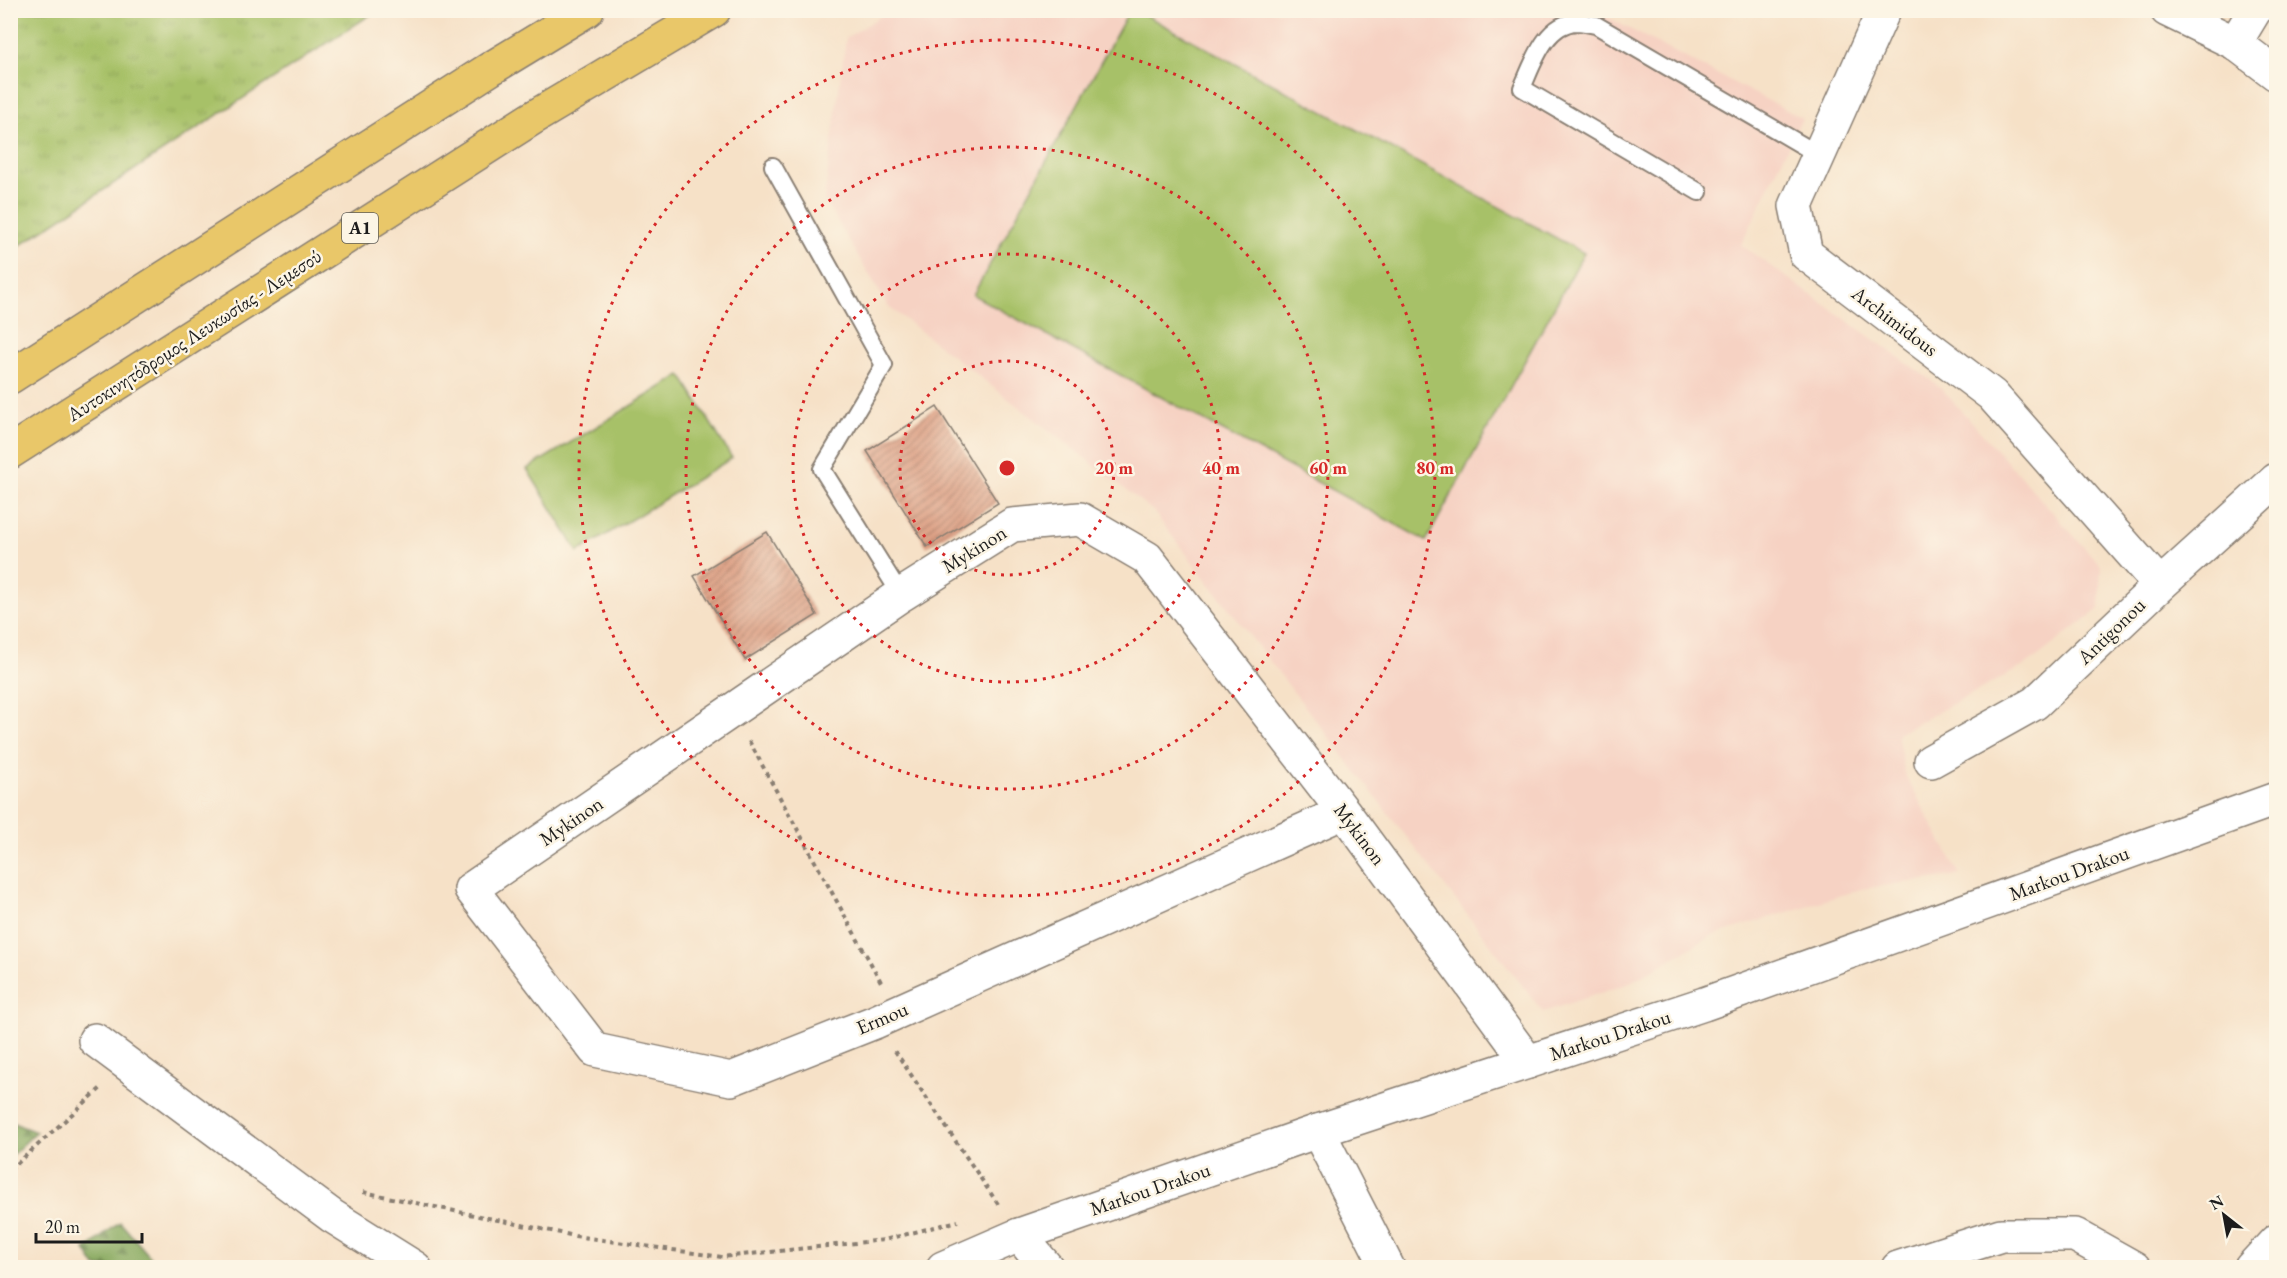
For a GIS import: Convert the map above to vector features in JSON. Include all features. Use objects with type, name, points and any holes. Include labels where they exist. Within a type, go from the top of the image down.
[{"type":"highway","points":[[10,377],[490,69],[587,10]]},
{"type":"highway","name":"Αυτοκινητόδρομος Λευκωσίας - Λεμεσού","points":[[10,452],[531,119],[714,10]]},
{"type":"street","name":"Archimidous","points":[[1884,10],[1796,206],[1806,254],[1992,395],[2160,585]]},
{"type":"street","points":[[2168,10],[2235,43],[2277,74]]},
{"type":"street","points":[[2235,43],[2255,10]]},
{"type":"street","name":"Antigonou","points":[[1931,761],[2035,704],[2160,585],[2277,480]]},
{"type":"street","name":"Mykinon","points":[[471,889],[901,595],[1012,525],[1080,519],[1147,558],[1344,812],[1528,1062]]},
{"type":"street","name":"Markou Drakou","points":[[943,1268],[1019,1235],[1318,1131],[1704,1004],[2277,799]]},
{"type":"street","name":"Ermou","points":[[471,889],[596,1050],[730,1079],[886,1016],[1344,812]]},
{"type":"street","points":[[95,1040],[316,1204],[415,1268]]},
{"type":"street","points":[[1318,1131],[1388,1268]]},
{"type":"street","points":[[1019,1235],[1047,1268]]},
{"type":"street","points":[[1898,1268],[2001,1235],[2075,1235],[2134,1268]]},
{"type":"street","points":[[2250,1268],[2277,1241]]},
{"type":"lane","points":[[1698,192],[1522,88],[1543,45],[1554,29],[1575,22],[1596,25],[1819,155]]},
{"type":"lane","points":[[773,166],[884,365],[822,469],[901,595]]},
{"type":"path","points":[[732,711],[886,1016],[1002,1210],[992,1213]]},
{"type":"path","points":[[10,1170],[128,1064]]},
{"type":"path","points":[[316,1204],[342,1187],[575,1236],[722,1257],[884,1240],[959,1221]]},
{"type":"shaded area","points":[[889,11],[1595,11],[1802,118],[1741,245],[1939,386],[2101,566],[2099,609],[2029,663],[1897,734],[1905,775],[1960,875],[1861,889],[1711,936],[1630,983],[1543,1012],[1152,510],[888,306],[824,199],[846,38]]},
{"type":"green space","points":[[11,10],[376,10],[376,11],[11,251]]},
{"type":"green space","points":[[1129,11],[1138,11],[1584,253],[1426,541],[973,295]]},
{"type":"green space","points":[[681,375],[732,458],[578,552],[527,469]]},
{"type":"green space","points":[[11,1122],[36,1132],[11,1156]]},
{"type":"green space","points":[[120,1222],[159,1267],[96,1267],[85,1250]]},
{"type":"building","points":[[937,407],[998,503],[927,547],[867,451]]},
{"type":"building","points":[[767,532],[817,615],[745,660],[694,576]]}]
